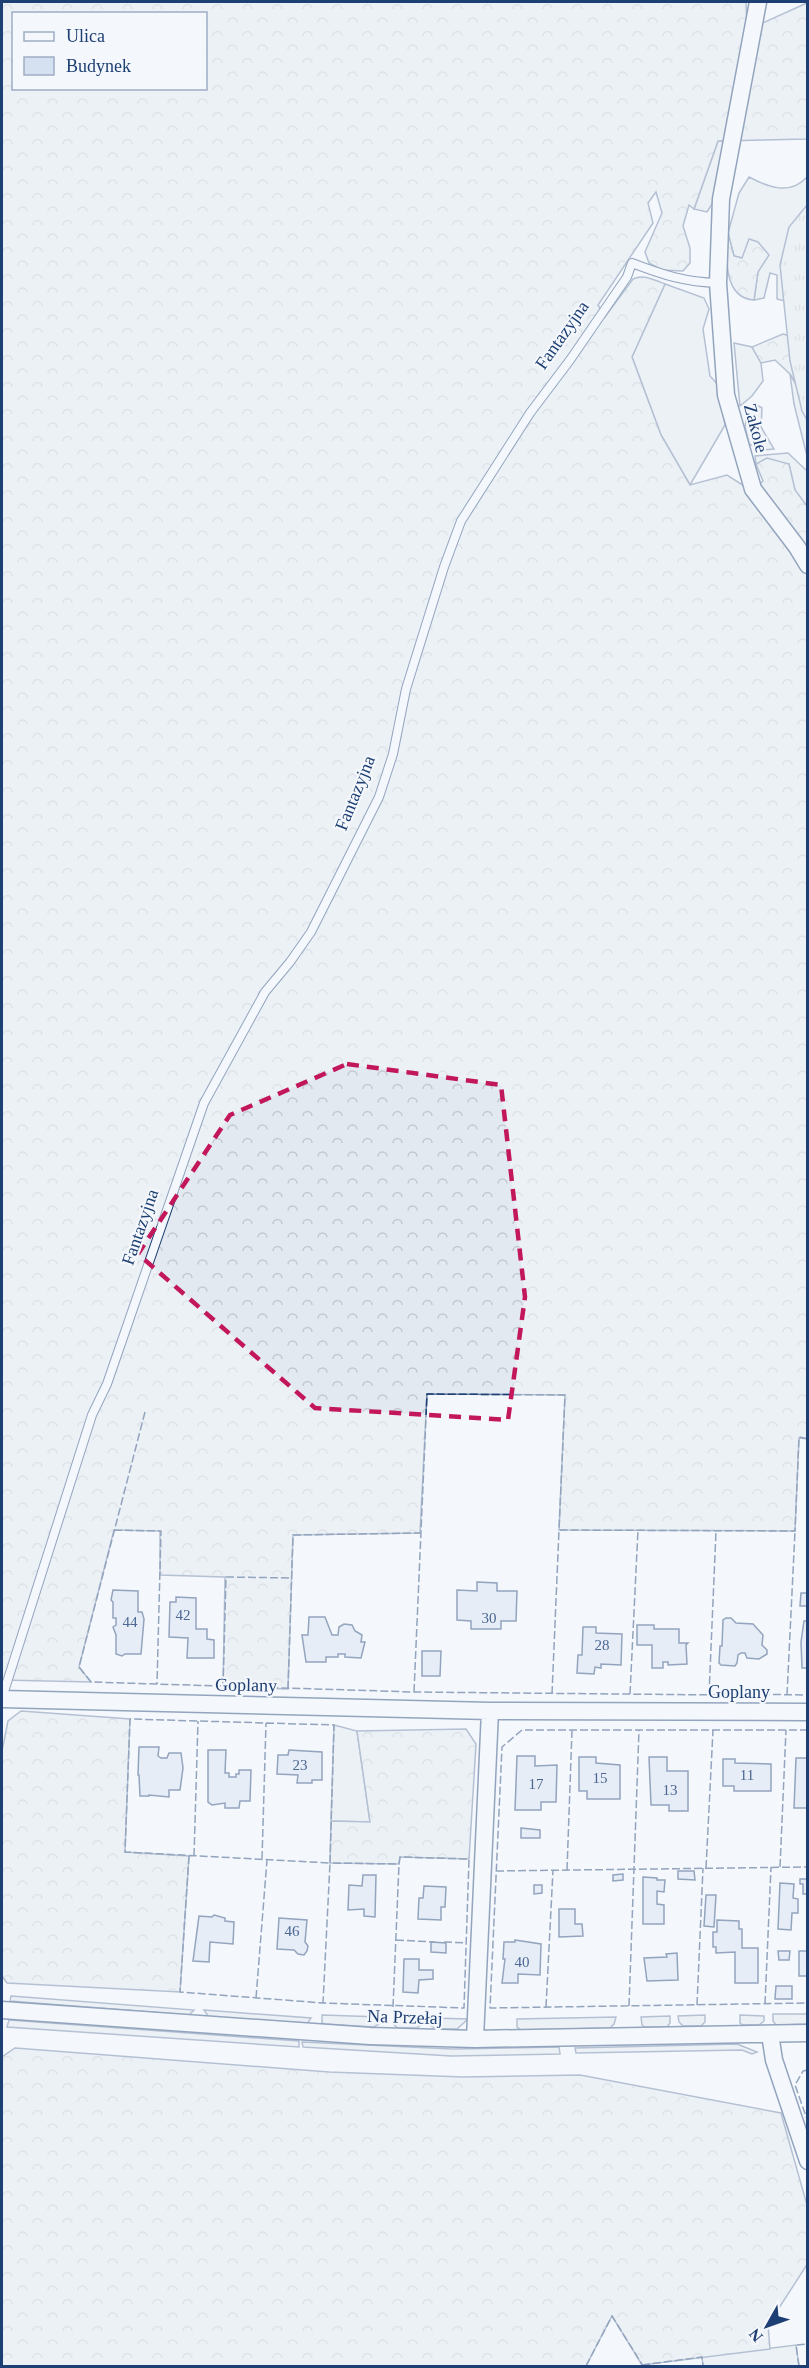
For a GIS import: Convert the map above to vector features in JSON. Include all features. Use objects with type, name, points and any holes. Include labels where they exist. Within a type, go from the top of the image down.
[{"type":"street","points":[[718,283],[721,199],[758,2]]},
{"type":"street","name":"Zakole","points":[[718,283],[726,395],[753,489],[797,547],[807,565]]},
{"type":"street","name":"Goplany","points":[[2,1699],[490,1711],[807,1712]]},
{"type":"street","points":[[475,2039],[490,1711]]},
{"type":"street","name":"Na Przełaj","points":[[2,2010],[347,2035],[475,2039],[807,2033]]},
{"type":"street","points":[[770,2034],[774,2060],[807,2161]]},
{"type":"lane","name":"Fantazyjna","points":[[2,1699],[92,1415],[107,1383],[204,1103],[265,992],[311,932],[379,797],[393,754],[410,679],[460,521],[530,413],[627,277],[632,263],[669,278],[693,283],[718,283]]},
{"type":"highlighted area","points":[[347,1064],[501,1085],[525,1297],[508,1420],[315,1408],[138,1254],[230,1115]]},
{"type":"green space","points":[[2,2],[746,2],[747,30],[807,3],[807,139],[718,141],[694,209],[689,205],[683,226],[690,248],[690,263],[683,271],[662,270],[649,263],[645,252],[662,213],[656,192],[648,203],[653,223],[598,305],[605,317],[633,279],[649,278],[665,284],[632,357],[661,435],[690,485],[727,475],[752,491],[763,481],[756,464],[767,458],[789,464],[795,490],[807,506],[808,1439],[799,1438],[795,1531],[559,1530],[565,1395],[427,1394],[420,1533],[293,1535],[288,1689],[223,1687],[225,1577],[160,1575],[160,1531],[114,1530],[79,1667],[91,1682],[2,1680]]},
{"type":"green space","points":[[718,141],[727,141],[712,204],[707,212],[694,209]]},
{"type":"green space","points":[[749,177],[764,184],[786,188],[800,183],[807,177],[807,232],[796,304],[777,299],[777,275],[770,273],[764,298],[754,300],[758,272],[742,258],[734,256],[728,233],[739,193]]},
{"type":"green space","points":[[807,205],[807,420],[802,411],[790,361],[780,265],[789,227]]},
{"type":"green space","points":[[728,233],[734,256],[742,258],[749,239],[758,242],[769,255],[758,272],[754,300],[744,298],[732,284],[727,264]]},
{"type":"green space","points":[[665,284],[704,298],[709,309],[703,329],[710,376],[719,386],[725,425],[690,485],[661,435],[632,357]]},
{"type":"green space","points":[[783,334],[807,341],[804,395],[790,374],[775,360],[761,363],[752,347]]},
{"type":"green space","points":[[734,343],[752,347],[761,363],[763,381],[752,396],[740,406]]},
{"type":"green space","points":[[790,374],[807,405],[807,456],[794,404]]},
{"type":"green space","points":[[757,405],[762,408],[761,427],[774,449],[762,450],[749,444],[745,427],[747,413]]},
{"type":"green space","points":[[788,453],[807,471],[807,522],[800,513],[789,464],[756,464],[755,456]]},
{"type":"green space","points":[[21,1711],[130,1719],[125,1852],[189,1856],[180,1992],[7,1983],[2,1976],[2,1751],[8,1721]]},
{"type":"green space","points":[[334,1725],[357,1731],[370,1822],[331,1821]]},
{"type":"green space","points":[[466,1729],[476,1744],[469,1859],[400,1857],[399,1864],[330,1863],[331,1821],[370,1822],[357,1731]]},
{"type":"green space","points":[[11,1996],[194,2010],[189,2015],[10,2001]]},
{"type":"green space","points":[[204,2010],[311,2018],[307,2024],[209,2017]]},
{"type":"green space","points":[[773,2014],[807,2014],[807,2024],[776,2025],[773,2021]]},
{"type":"green space","points":[[322,2015],[381,2017],[379,2024],[374,2027],[325,2024],[322,2023]]},
{"type":"green space","points":[[705,2015],[705,2022],[701,2026],[683,2026],[678,2016]]},
{"type":"green space","points":[[740,2015],[764,2016],[764,2021],[759,2025],[743,2025],[740,2023]]},
{"type":"green space","points":[[670,2016],[670,2023],[667,2027],[642,2025],[641,2017]]},
{"type":"green space","points":[[394,2017],[422,2018],[422,2024],[417,2028],[397,2028],[393,2023]]},
{"type":"green space","points":[[616,2017],[610,2028],[521,2030],[517,2027],[517,2019]]},
{"type":"green space","points":[[431,2018],[468,2019],[457,2029],[436,2029],[430,2025]]},
{"type":"green space","points":[[9,2020],[299,2041],[299,2047],[7,2027]]},
{"type":"green space","points":[[302,2042],[453,2049],[559,2047],[560,2054],[451,2056],[303,2047]]},
{"type":"green space","points":[[737,2044],[757,2052],[752,2054],[742,2050],[576,2053],[575,2048]]},
{"type":"green space","points":[[15,2048],[329,2072],[463,2077],[580,2075],[781,2113],[807,2205],[808,2263],[768,2325],[770,2349],[642,2365],[612,2316],[586,2366],[2,2366],[2,2057]]},
{"type":"green space","points":[[796,2345],[799,2366],[703,2366],[702,2357]]},
{"type":"building","points":[[477,1582],[497,1583],[497,1591],[517,1591],[516,1621],[501,1621],[501,1629],[471,1629],[471,1621],[457,1620],[457,1590],[477,1591]]},
{"type":"building","points":[[113,1590],[138,1591],[138,1612],[142,1612],[144,1619],[141,1654],[122,1656],[116,1654],[116,1635],[113,1627],[116,1625],[116,1618],[113,1618],[111,1600]]},
{"type":"building","points":[[801,1593],[808,1593],[808,1606],[800,1606]]},
{"type":"building","points":[[176,1597],[196,1598],[196,1629],[207,1629],[207,1639],[214,1640],[214,1658],[187,1658],[188,1638],[169,1637],[170,1602],[176,1602]]},
{"type":"building","points":[[309,1617],[325,1617],[332,1635],[338,1635],[339,1627],[344,1624],[352,1625],[355,1631],[362,1635],[361,1642],[365,1642],[361,1658],[338,1654],[338,1657],[326,1657],[326,1662],[306,1662],[302,1635],[308,1635]]},
{"type":"building","points":[[731,1618],[736,1623],[753,1624],[763,1635],[762,1645],[767,1650],[767,1654],[759,1659],[747,1658],[745,1653],[741,1653],[738,1655],[735,1666],[721,1665],[719,1663],[720,1646],[722,1646],[723,1620]]},
{"type":"building","points":[[804,1621],[808,1621],[808,1668],[802,1668],[801,1642]]},
{"type":"building","points":[[637,1625],[654,1625],[654,1629],[679,1629],[679,1643],[688,1643],[686,1645],[687,1664],[668,1665],[668,1662],[663,1662],[663,1668],[652,1668],[652,1645],[637,1645]]},
{"type":"building","points":[[583,1627],[596,1627],[596,1633],[622,1634],[621,1665],[601,1664],[601,1668],[595,1667],[594,1674],[577,1673],[578,1655],[582,1655]]},
{"type":"building","points":[[422,1651],[441,1651],[440,1676],[422,1676]]},
{"type":"building","points":[[139,1747],[159,1747],[158,1756],[161,1758],[167,1758],[169,1753],[181,1753],[183,1768],[180,1790],[169,1790],[169,1797],[140,1796]]},
{"type":"building","points":[[208,1750],[226,1750],[225,1773],[229,1773],[229,1777],[236,1777],[239,1770],[251,1770],[250,1801],[240,1801],[239,1808],[225,1808],[225,1803],[212,1805],[208,1802]]},
{"type":"building","points":[[289,1750],[322,1752],[322,1780],[297,1783],[298,1775],[277,1774],[278,1755],[288,1755]]},
{"type":"building","points":[[517,1756],[535,1756],[535,1766],[557,1765],[556,1802],[541,1802],[541,1810],[515,1810]]},
{"type":"building","points":[[579,1757],[596,1757],[596,1763],[620,1765],[620,1799],[587,1799],[587,1791],[579,1791]]},
{"type":"building","points":[[649,1757],[667,1757],[667,1771],[688,1771],[688,1811],[669,1811],[669,1805],[651,1805]]},
{"type":"building","points":[[796,1758],[808,1758],[808,1808],[794,1808]]},
{"type":"building","points":[[723,1759],[735,1759],[735,1763],[771,1764],[771,1791],[734,1791],[734,1786],[723,1786]]},
{"type":"building","points":[[521,1828],[540,1830],[540,1838],[521,1838]]},
{"type":"building","points":[[678,1871],[694,1871],[695,1880],[678,1879]]},
{"type":"building","points":[[623,1874],[623,1880],[613,1881],[613,1875]]},
{"type":"building","points":[[363,1875],[376,1875],[375,1917],[364,1916],[364,1909],[348,1910],[349,1885],[362,1886]]},
{"type":"building","points":[[643,1877],[665,1880],[664,1892],[657,1891],[657,1904],[664,1905],[664,1924],[643,1924]]},
{"type":"building","points":[[800,1879],[808,1879],[808,1894],[803,1894],[803,1884],[800,1884]]},
{"type":"building","points":[[780,1883],[794,1884],[793,1898],[798,1899],[798,1913],[792,1913],[791,1930],[778,1929]]},
{"type":"building","points":[[534,1885],[542,1885],[542,1893],[534,1894]]},
{"type":"building","points":[[424,1886],[446,1887],[445,1907],[441,1907],[441,1920],[418,1919],[419,1898],[423,1898]]},
{"type":"building","points":[[706,1895],[716,1895],[714,1927],[704,1926]]},
{"type":"building","points":[[559,1909],[575,1909],[575,1924],[582,1924],[583,1936],[559,1937]]},
{"type":"building","points":[[214,1915],[225,1918],[225,1921],[234,1922],[233,1944],[210,1942],[209,1962],[193,1961],[199,1916],[212,1917]]},
{"type":"building","points":[[279,1918],[307,1920],[305,1942],[308,1946],[304,1955],[294,1950],[277,1949]]},
{"type":"building","points":[[717,1920],[739,1921],[739,1929],[742,1929],[742,1948],[758,1948],[758,1983],[735,1983],[735,1952],[716,1953],[716,1947],[713,1947],[713,1932],[717,1932]]},
{"type":"building","points":[[515,1940],[541,1944],[540,1975],[518,1974],[518,1983],[502,1983],[505,1959],[503,1959],[504,1942],[515,1942]]},
{"type":"building","points":[[431,1942],[446,1943],[446,1953],[431,1952]]},
{"type":"building","points":[[778,1951],[790,1951],[789,1960],[779,1960]]},
{"type":"building","points":[[799,1951],[808,1951],[808,1976],[799,1976]]},
{"type":"building","points":[[677,1953],[678,1980],[647,1981],[644,1958],[667,1957],[666,1954]]},
{"type":"building","points":[[404,1959],[419,1959],[419,1970],[433,1970],[433,1979],[419,1980],[418,1993],[403,1992]]},
{"type":"building","points":[[776,1986],[792,1986],[792,1999],[775,1999]]},
{"type":"fence","points":[[414,1692],[427,1394],[565,1395],[559,1530],[795,1531],[799,1437],[808,1439]]},
{"type":"fence","points":[[145,1412],[79,1667],[91,1682],[414,1692],[721,1695],[724,1691],[736,1691],[739,1694],[808,1695]]},
{"type":"fence","points":[[114,1530],[161,1531],[157,1684]]},
{"type":"fence","points":[[552,1694],[559,1530]]},
{"type":"fence","points":[[630,1694],[638,1530]]},
{"type":"fence","points":[[709,1695],[716,1531]]},
{"type":"fence","points":[[787,1695],[795,1531]]},
{"type":"fence","points":[[288,1689],[293,1535],[420,1533]]},
{"type":"fence","points":[[223,1687],[226,1577],[292,1578]]},
{"type":"fence","points":[[189,1856],[180,1992],[323,2003],[464,2008],[469,1859],[400,1857],[399,1864],[330,1863],[334,1725],[130,1719],[125,1852],[330,1863],[323,2003]]},
{"type":"fence","points":[[194,1856],[198,1721]]},
{"type":"fence","points":[[262,1859],[266,1723]]},
{"type":"fence","points":[[808,1730],[522,1730],[502,1747],[490,2008],[808,2003]]},
{"type":"fence","points":[[567,1870],[572,1730]]},
{"type":"fence","points":[[629,2006],[639,1730]]},
{"type":"fence","points":[[706,1868],[713,1730]]},
{"type":"fence","points":[[780,1867],[786,1730]]},
{"type":"fence","points":[[256,1998],[267,1860]]},
{"type":"fence","points":[[393,2007],[399,1864]]},
{"type":"fence","points":[[765,2004],[771,1867]]},
{"type":"fence","points":[[496,1871],[808,1867]]},
{"type":"fence","points":[[697,2005],[703,1868]]},
{"type":"fence","points":[[546,2007],[553,1870]]},
{"type":"fence","points":[[396,1940],[435,1942]]},
{"type":"fence","points":[[444,1942],[466,1943]]},
{"type":"fence","points":[[808,2070],[803,2071],[795,2085],[808,2122]]},
{"type":"fence","points":[[586,2366],[612,2316],[643,2366]]},
{"type":"fence","points":[[799,2366],[796,2345],[808,2344]]},
{"type":"fence","points":[[642,2365],[702,2357],[703,2366]]}]
